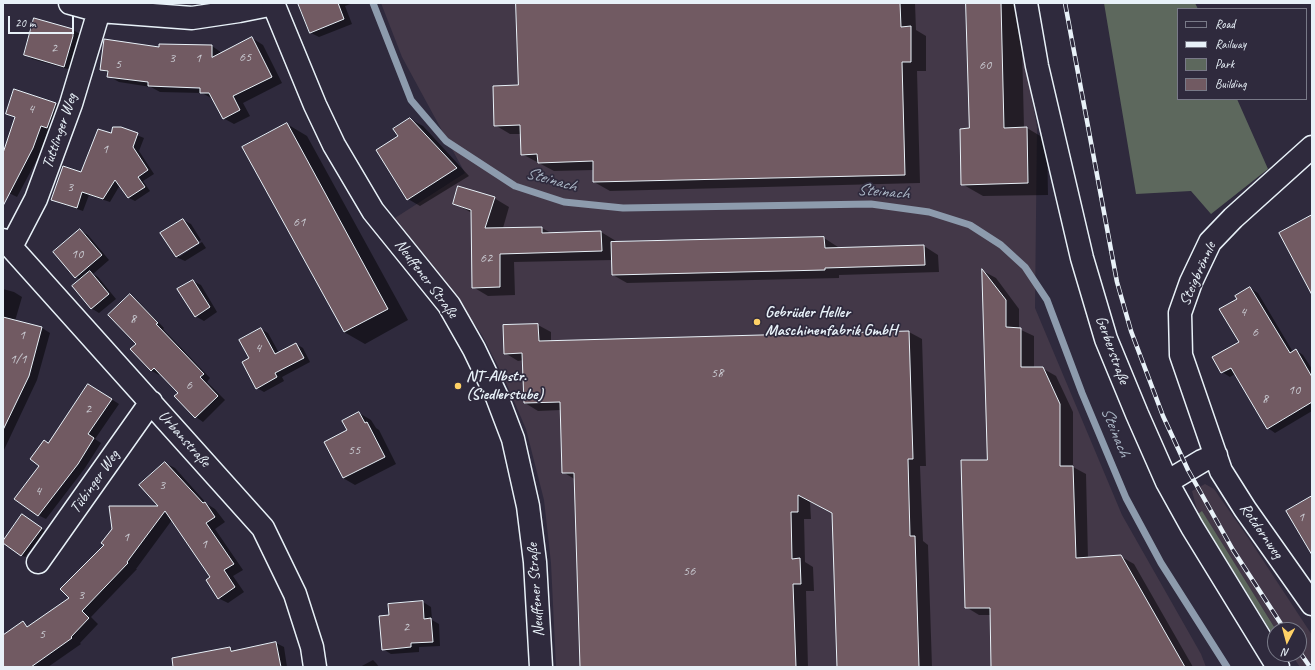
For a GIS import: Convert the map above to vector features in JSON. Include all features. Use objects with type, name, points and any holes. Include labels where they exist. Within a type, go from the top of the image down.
[{"type":"street","points":[[70,3],[99,11],[192,18],[239,11],[273,3]]},
{"type":"street","name":"Neuffener Straße","points":[[273,3],[315,105],[334,145],[373,211],[449,305],[474,349],[497,397],[513,439],[528,506],[535,562],[541,667]]},
{"type":"street","name":"Gerberstraße","points":[[1026,3],[1037,66],[1082,258],[1106,338],[1167,482],[1192,527],[1278,667]]},
{"type":"street","name":"Tuttlinger Weg","points":[[6,245],[36,199],[71,104],[99,11]]},
{"type":"street","name":"Steigbrönnle","points":[[1216,455],[1182,355],[1180,313],[1191,282],[1210,242],[1233,218],[1310,152]]},
{"type":"street","name":"Urbanstraße","points":[[6,245],[151,402],[263,528],[295,594],[312,647],[315,667]]},
{"type":"street","name":"Tübinger Weg","points":[[38,562],[151,402]]},
{"type":"street","points":[[1167,482],[1216,455]]},
{"type":"street","name":"Rotdornweg","points":[[1216,455],[1221,471],[1245,509],[1312,604]]},
{"type":"shaded area","name":"Gebrüder Heller Maschinenfabrik GmbH","points":[[381,3],[1015,3],[1037,127],[1035,308],[1122,515],[1201,654],[1206,667],[556,667],[551,563],[544,500],[526,429],[505,380],[482,335],[456,298],[395,218],[465,173],[402,57]]},
{"type":"shaded area","points":[[1205,484],[1214,489],[1303,622],[1271,622],[1202,512],[1198,514],[1192,491]]},
{"type":"shaded area","points":[[1307,627],[1312,635],[1312,667],[1300,667],[1297,662],[1307,662]]},
{"type":"green space","points":[[1104,3],[1195,3],[1198,8],[1177,8],[1177,100],[1237,100],[1268,169],[1211,214],[1191,191],[1136,194]]},
{"type":"green space","points":[[1202,511],[1271,622],[1267,622],[1267,625],[1198,514]]},
{"type":"building","points":[[298,3],[338,3],[344,19],[310,33]]},
{"type":"building","points":[[516,3],[900,3],[901,27],[911,26],[911,62],[902,62],[905,175],[593,182],[593,161],[538,163],[537,154],[521,155],[520,125],[494,126],[493,86],[518,85]]},
{"type":"building","points":[[966,3],[1001,3],[1004,128],[1027,127],[1028,183],[961,185],[960,129],[969,128]]},
{"type":"building","points":[[34,18],[73,29],[73,36],[64,67],[24,55]]},
{"type":"building","points":[[252,37],[272,77],[233,96],[240,110],[223,119],[209,93],[200,93],[200,88],[148,86],[148,82],[107,77],[108,71],[100,70],[104,39],[159,47],[159,44],[212,45],[212,57]]},
{"type":"building","points":[[14,89],[56,103],[47,128],[41,126],[33,148],[3,206],[3,153],[15,117],[6,114]]},
{"type":"building","points":[[410,118],[457,168],[407,200],[376,150],[398,136],[393,129]]},
{"type":"building","points":[[287,123],[388,309],[344,332],[242,147]]},
{"type":"building","points":[[113,127],[121,127],[138,133],[133,147],[148,170],[138,177],[145,187],[128,198],[115,180],[103,199],[82,192],[77,208],[51,200],[63,166],[81,172],[98,129],[111,133]]},
{"type":"building","points":[[458,186],[495,197],[485,228],[542,227],[542,233],[601,231],[602,251],[500,254],[500,287],[472,288],[471,210],[453,204]]},
{"type":"building","points":[[1312,215],[1312,295],[1279,233]]},
{"type":"building","points":[[183,219],[199,243],[176,257],[160,233]]},
{"type":"building","points":[[80,229],[102,255],[75,278],[53,252]]},
{"type":"building","points":[[824,237],[825,248],[924,245],[925,265],[825,268],[825,270],[612,275],[611,242]]},
{"type":"building","points":[[982,269],[1006,300],[1006,327],[1021,328],[1021,367],[1043,367],[1060,404],[1060,466],[1073,466],[1076,558],[1121,555],[1185,667],[991,667],[990,608],[965,608],[961,460],[987,460]]},
{"type":"building","points":[[90,271],[109,294],[91,309],[72,286]]},
{"type":"building","points":[[193,280],[210,307],[195,317],[177,289]]},
{"type":"building","points":[[1250,287],[1290,353],[1296,349],[1312,377],[1312,402],[1267,429],[1231,368],[1221,373],[1212,357],[1239,342],[1219,309],[1237,299],[1235,296]]},
{"type":"building","points":[[130,294],[158,323],[156,324],[204,374],[200,377],[218,396],[195,418],[174,396],[178,393],[154,368],[151,371],[130,349],[136,344],[108,315]]},
{"type":"building","points":[[3,317],[42,327],[29,376],[3,430]]},
{"type":"building","points":[[538,324],[539,341],[909,331],[913,459],[908,459],[910,536],[915,536],[919,667],[837,667],[832,513],[798,495],[798,512],[791,512],[792,559],[800,558],[801,584],[793,584],[796,667],[580,667],[574,473],[562,473],[560,402],[524,403],[522,353],[504,354],[503,325]]},
{"type":"building","points":[[261,328],[275,354],[296,343],[304,358],[275,373],[277,377],[256,389],[242,362],[249,358],[239,340]]},
{"type":"building","points":[[88,384],[112,399],[88,434],[94,438],[78,464],[38,516],[14,499],[39,466],[30,459],[44,440],[48,443]]},
{"type":"building","points":[[359,412],[365,423],[367,422],[385,457],[343,478],[324,442],[347,430],[342,421]]},
{"type":"building","points":[[165,462],[203,503],[205,502],[215,517],[206,523],[234,564],[224,570],[235,587],[218,599],[206,580],[210,577],[165,511],[127,562],[128,563],[82,611],[89,618],[71,637],[72,638],[31,667],[3,667],[3,635],[23,621],[27,627],[69,598],[60,589],[104,545],[101,543],[112,529],[109,506],[158,506],[139,485]]},
{"type":"building","points":[[1312,496],[1312,555],[1286,511]]},
{"type":"building","points":[[22,514],[42,528],[21,556],[3,543],[3,541]]},
{"type":"building","points":[[423,601],[424,619],[431,618],[433,642],[411,643],[411,647],[382,650],[379,616],[389,615],[388,604]]},
{"type":"building","points":[[276,642],[281,667],[173,667],[172,658],[230,647],[231,651]]},
{"type":"waterway","name":"Steinach","points":[[373,3],[411,100],[446,141],[515,186],[564,202],[623,208],[871,204],[929,212],[970,225],[1001,245],[1025,267],[1047,300],[1082,393],[1126,498],[1161,563],[1227,667]]},
{"type":"railway","points":[[1065,3],[1117,282],[1131,331],[1163,416],[1188,470],[1233,550],[1280,622]]},
{"type":"railway","points":[[1307,662],[1310,667]]},
{"type":"place","name":"Gebrüder Heller Maschinenfabrik GmbH","points":[[757,322]]},
{"type":"place","name":"NT-Albstr. (Siedlerstube)","points":[[458,386]]}]
